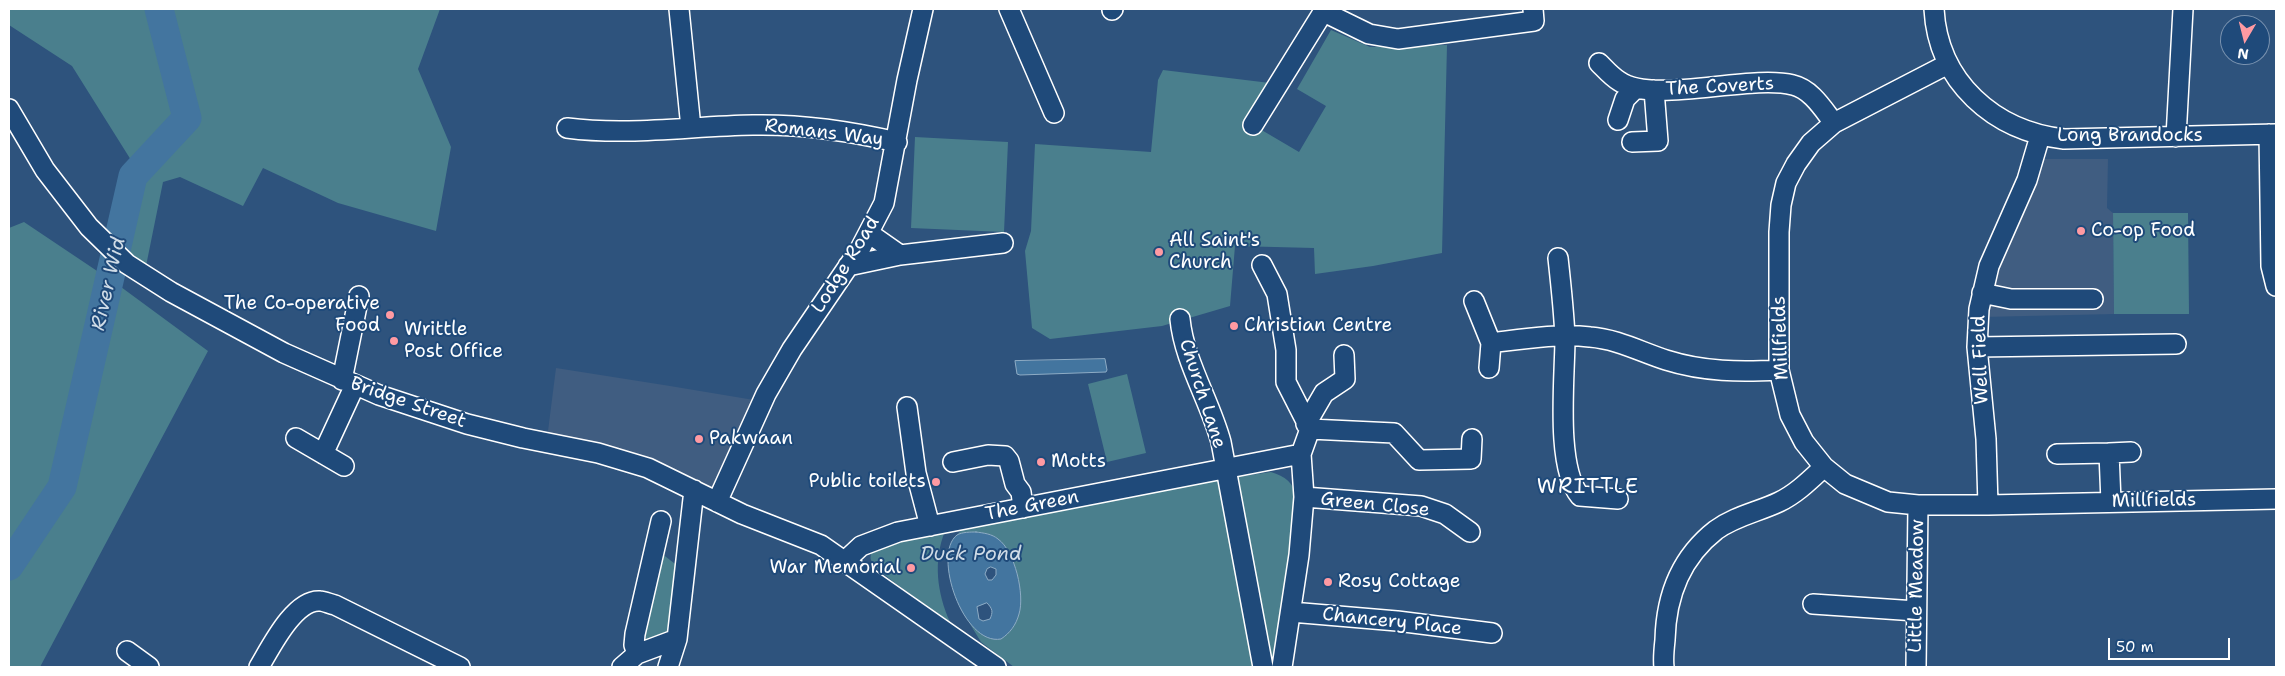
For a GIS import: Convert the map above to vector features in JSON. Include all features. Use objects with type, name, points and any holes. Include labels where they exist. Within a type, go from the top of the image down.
[{"type":"street","points":[[679,9],[691,128]]},
{"type":"street","name":"Lodge Road","points":[[668,667],[677,639],[706,496],[792,349],[870,234],[884,203],[897,142],[907,80],[923,9]]},
{"type":"street","points":[[1009,9],[1054,113]]},
{"type":"street","points":[[1253,125],[1325,10],[1369,34],[1398,39],[1534,21],[1533,9]]},
{"type":"street","name":"Long Brandocks","points":[[1934,9],[1939,38],[1948,64],[1960,82],[1990,112],[2007,123],[2040,136],[2064,139],[2273,134]]},
{"type":"street","points":[[2176,137],[2183,9]]},
{"type":"street","points":[[1599,63],[1620,82],[1645,89]]},
{"type":"street","name":"Millfields","points":[[1948,64],[1834,123],[1811,143],[1796,164],[1786,183],[1781,205],[1779,232],[1779,370],[1790,415],[1804,442],[1824,467],[1845,484],[1888,502],[1918,505],[1988,505],[2276,499]]},
{"type":"street","name":"The Coverts","points":[[1645,89],[1764,83],[1794,85],[1814,97],[1834,123]]},
{"type":"street","points":[[1618,120],[1626,99],[1645,89]]},
{"type":"street","points":[[1632,142],[1658,141],[1645,89]]},
{"type":"street","name":"Bridge Street","points":[[9,109],[46,170],[89,227],[127,264],[171,292],[284,353],[348,383],[394,401],[466,424],[629,461],[706,496]]},
{"type":"street","name":"Romans Way","points":[[567,128],[619,132],[784,125],[866,135],[897,142]]},
{"type":"street","points":[[2273,134],[2271,266],[2276,286]]},
{"type":"street","name":"Well Field","points":[[1988,505],[1986,439],[1977,347],[1977,325],[1982,292],[1990,266],[2027,180],[2040,136]]},
{"type":"street","points":[[870,234],[900,255]]},
{"type":"street","points":[[848,266],[900,255],[1003,244]]},
{"type":"street","points":[[1558,258],[1565,337],[1564,425],[1571,480],[1574,490],[1580,496],[1618,499]]},
{"type":"street","points":[[1262,265],[1278,297],[1286,350],[1285,376],[1308,426]]},
{"type":"street","points":[[1982,292],[2011,299],[2093,299]]},
{"type":"street","points":[[323,454],[348,383],[359,296]]},
{"type":"street","points":[[1474,301],[1491,343],[1490,368]]},
{"type":"street","name":"Church Lane","points":[[1180,319],[1186,347],[1216,424],[1225,469]]},
{"type":"street","points":[[1491,343],[1533,338],[1590,337],[1614,341],[1694,368],[1721,372],[1779,370]]},
{"type":"street","points":[[1977,347],[2176,344]]},
{"type":"street","points":[[1282,667],[1292,612],[1304,497],[1301,454],[1308,426],[1324,394],[1345,379],[1344,354]]},
{"type":"street","points":[[907,407],[916,473],[930,526]]},
{"type":"street","points":[[1308,426],[1394,433],[1420,460],[1471,460],[1472,439]]},
{"type":"street","points":[[296,438],[344,466]]},
{"type":"street","points":[[2057,454],[2131,452]]},
{"type":"street","name":"The Green","points":[[846,560],[854,550],[874,540],[898,532],[1301,454]]},
{"type":"street","points":[[2108,454],[2111,502]]},
{"type":"street","points":[[953,462],[988,455],[1005,456],[1009,461],[1014,480],[1021,492],[1024,508]]},
{"type":"street","points":[[1664,667],[1665,628],[1672,590],[1685,563],[1716,530],[1738,518],[1780,502],[1824,467]]},
{"type":"street","points":[[1225,469],[1263,667]]},
{"type":"street","points":[[706,496],[742,514],[822,545],[996,667]]},
{"type":"street","name":"Green Close","points":[[1304,497],[1421,506],[1445,514],[1470,532]]},
{"type":"street","name":"Little Meadow","points":[[1916,667],[1918,505]]},
{"type":"street","points":[[637,654],[634,645],[635,634],[661,521]]},
{"type":"street","points":[[259,667],[288,620],[304,605],[318,600],[335,605],[460,667]]},
{"type":"street","points":[[1813,604],[1916,611]]},
{"type":"street","name":"Chancery Place","points":[[1292,612],[1397,621],[1492,633]]},
{"type":"street","points":[[622,667],[637,654],[677,639]]},
{"type":"street","points":[[127,651],[149,667]]},
{"type":"shaded area","points":[[2041,159],[2108,159],[2107,208],[2113,213],[2114,314],[1982,317],[1994,270]]},
{"type":"shaded area","points":[[556,368],[754,400],[713,491],[547,439]]},
{"type":"green space","points":[[9,9],[440,9],[418,69],[451,147],[436,231],[338,203],[263,168],[243,206],[180,177],[163,182],[146,266],[123,246],[141,176],[72,66],[9,25]]},
{"type":"green space","points":[[1331,30],[1370,47],[1447,45],[1442,253],[1373,266],[1315,274],[1314,248],[1235,246],[1230,306],[1162,326],[1050,339],[1032,328],[1025,251],[1031,231],[1035,144],[1151,152],[1158,80],[1163,70],[1270,83],[1248,122],[1299,152],[1326,106],[1297,89]]},
{"type":"green space","points":[[915,137],[1008,142],[1004,232],[911,228]]},
{"type":"green space","points":[[2113,213],[2188,213],[2189,314],[2114,314]]},
{"type":"green space","points":[[24,222],[121,287],[208,351],[40,667],[9,667],[9,228]]},
{"type":"green space","points":[[1127,374],[1146,453],[1107,462],[1088,384]]},
{"type":"green space","points":[[1271,472],[1281,476],[1291,484],[1296,497],[1276,667],[1014,667],[981,642],[970,624],[983,635],[1011,630],[1018,615],[1020,597],[1018,579],[1013,562],[1004,548],[991,537],[976,532],[957,535],[964,527],[1209,481]]},
{"type":"green space","points":[[945,531],[939,554],[938,577],[942,600],[950,622],[883,574],[871,560],[871,552],[882,545]]},
{"type":"green space","points":[[661,553],[679,567],[667,640],[647,646],[645,628]]},
{"type":"water","points":[[1105,359],[1106,372],[1020,375],[1017,374],[1015,361]]},
{"type":"water","name":"Duck Pond","points":[[974,532],[988,534],[998,539],[1009,553],[1017,574],[1021,606],[1016,622],[1001,639],[987,637],[975,628],[964,614],[955,597],[950,578],[948,560],[950,545],[957,535]],"holes":[[[991,567],[996,569],[996,575],[992,580],[988,580],[985,574],[987,569]],[[987,603],[992,614],[990,619],[983,621],[979,619],[977,607]]]},
{"type":"waterway","name":"River Wid","points":[[9,566],[62,487],[133,176],[187,118],[159,9]]},
{"type":"place","name":"Co-op Food","points":[[2081,231]]},
{"type":"place","name":"All Saint's Church","points":[[1159,252]]},
{"type":"place","name":"The Co-operative Food","points":[[390,315]]},
{"type":"place","name":"Christian Centre","points":[[1234,326]]},
{"type":"place","name":"Writtle Post Office","points":[[394,341]]},
{"type":"place","name":"Pakwaan","points":[[699,439]]},
{"type":"place","name":"Motts","points":[[1041,462]]},
{"type":"place","name":"Public toilets","points":[[936,482]]},
{"type":"place","name":"War Memorial","points":[[911,568]]},
{"type":"place","name":"Rosy Cottage","points":[[1328,582]]},
{"type":"district","name":"WRITTLE","points":[[1588,488]]}]
